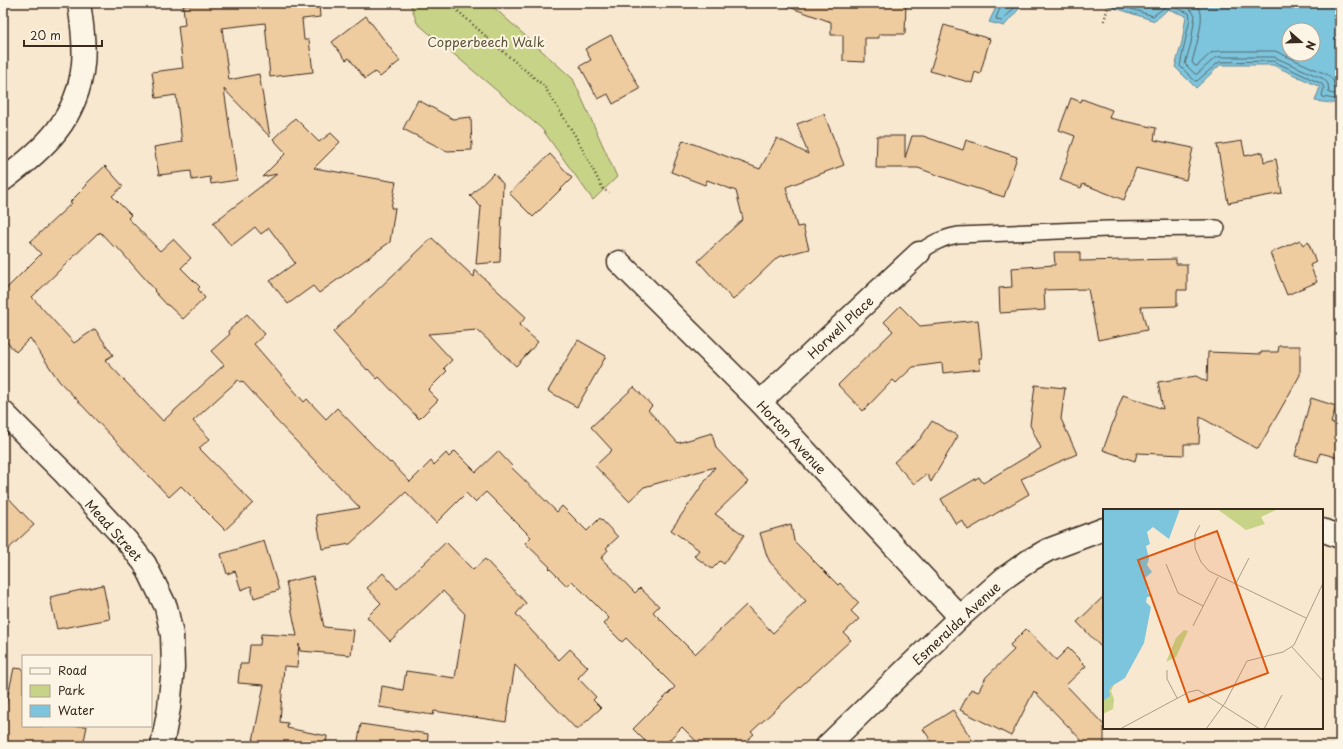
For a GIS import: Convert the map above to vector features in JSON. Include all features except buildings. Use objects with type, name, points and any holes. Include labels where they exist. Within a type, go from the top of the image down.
[{"type":"street","points":[[3,180],[52,138],[73,106],[83,64],[82,28],[79,3]]},
{"type":"street","name":"Horwell Place","points":[[760,402],[919,253]]},
{"type":"street","name":"Horton Avenue","points":[[619,262],[760,402],[960,617]]},
{"type":"street","name":"Mead Street","points":[[3,412],[64,473],[127,541],[145,564],[166,607],[172,635],[173,666],[169,708],[162,746]]},
{"type":"street","name":"Esmeralda Avenue","points":[[834,744],[960,617],[1003,579],[1030,560],[1048,550],[1103,529]]},
{"type":"street","points":[[1323,530],[1340,537]]},
{"type":"lane","points":[[919,253],[941,239],[958,235],[1108,229],[1217,228]]},
{"type":"path","points":[[449,3],[544,86],[576,137],[603,188],[609,193]]},
{"type":"path","points":[[1104,21],[1109,3]]},
{"type":"green space","name":"Copperbeech Walk","points":[[410,3],[489,3],[573,79],[617,177],[593,200],[542,129],[417,23]]},
{"type":"water","points":[[998,3],[1024,3],[1004,26],[989,22]]},
{"type":"water","points":[[1100,3],[1340,3],[1340,104],[1315,101],[1320,87],[1273,65],[1220,65],[1196,88],[1175,67],[1182,42],[1186,16],[1168,9],[1155,21]]}]
